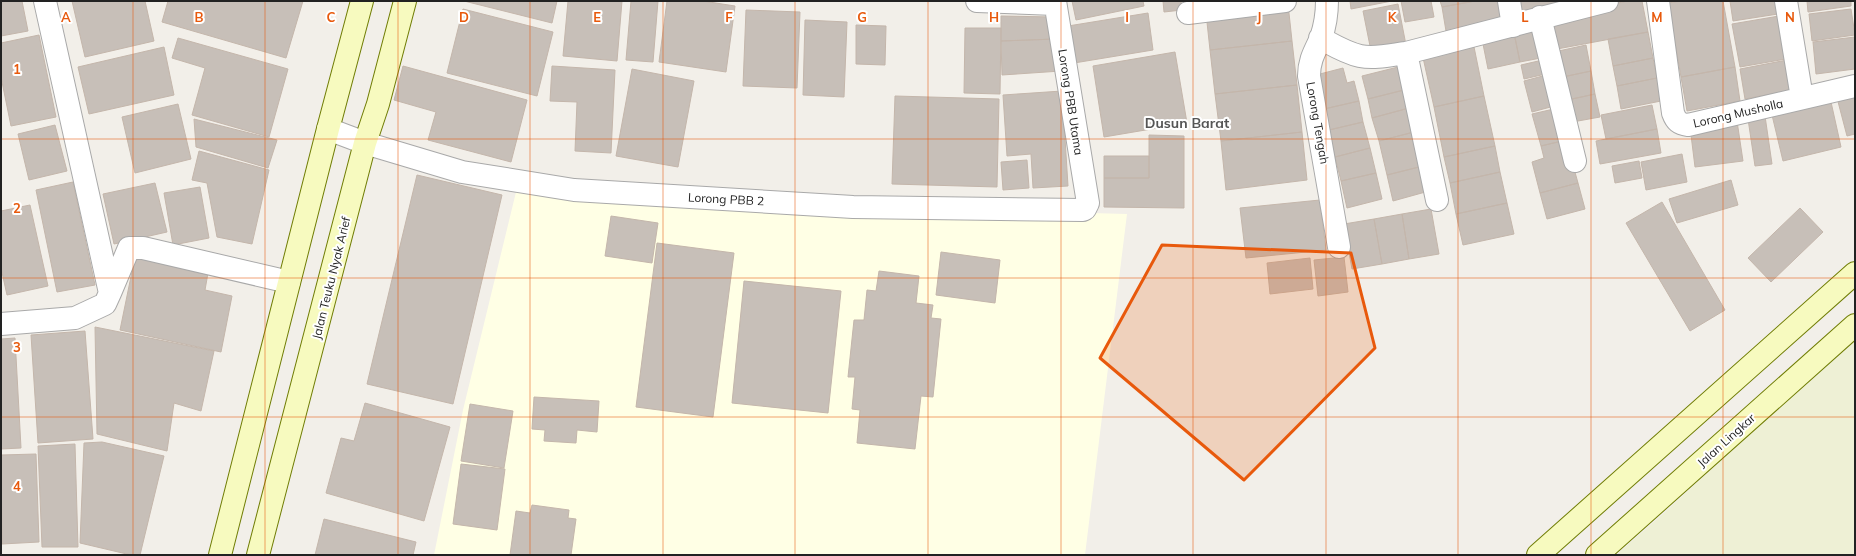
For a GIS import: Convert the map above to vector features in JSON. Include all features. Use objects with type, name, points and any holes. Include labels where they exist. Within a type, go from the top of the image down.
[{"type":"main road","points":[[220,555],[362,1]]},
{"type":"main road","name":"Jalan Teuku Nyak Arief","points":[[258,555],[365,143],[378,104],[405,1]]},
{"type":"main road","points":[[1538,555],[1855,273]]},
{"type":"main road","name":"Jalan Lingkar","points":[[1597,555],[1855,325]]},
{"type":"street","points":[[45,1],[110,293]]},
{"type":"street","points":[[977,1],[1055,3]]},
{"type":"street","points":[[1188,13],[1285,1]]},
{"type":"street","name":"Lorong Tengah","points":[[1327,1],[1327,11],[1320,38],[1311,57],[1309,76],[1339,247]]},
{"type":"street","points":[[1509,1],[1513,26]]},
{"type":"street","points":[[1320,38],[1360,56],[1375,57],[1406,53],[1513,26],[1540,17],[1607,1]]},
{"type":"street","name":"Lorong Musholla","points":[[1658,1],[1673,113],[1676,120],[1681,124],[1688,125],[1802,98]]},
{"type":"street","points":[[1786,1],[1802,98],[1855,86]]},
{"type":"street","name":"Lorong PBB Utama","points":[[1055,3],[1088,203]]},
{"type":"street","points":[[1540,17],[1575,161]]},
{"type":"street","points":[[1406,53],[1437,200]]},
{"type":"street","points":[[328,129],[365,143]]},
{"type":"street","name":"Lorong PBB 2","points":[[365,143],[462,172],[574,190],[853,207],[1083,210],[1086,209],[1088,203]]},
{"type":"street","points":[[1,324],[75,318],[105,304],[129,248],[143,248],[289,282]]},
{"type":"highlighted area","points":[[1162,245],[1351,253],[1375,348],[1244,480],[1100,358]]},
{"type":"shaded area","points":[[516,192],[572,199],[1127,214],[1085,555],[434,555],[463,410]],"holes":[[[734,253],[713,417],[636,407]],[[941,253],[1000,260],[995,303],[936,295]],[[879,271],[918,276],[916,303],[932,305],[931,318],[941,319],[933,397],[921,396],[860,410],[852,409],[855,377],[848,376],[854,320],[864,320],[867,290],[876,291]],[[744,282],[841,291],[828,413],[732,403]]]},
{"type":"shaded area","points":[[1855,336],[1855,555],[1616,555],[1663,514]]},
{"type":"building","points":[[1,1],[22,1],[28,31],[1,36]]},
{"type":"building","points":[[72,1],[145,1],[154,41],[85,57]]},
{"type":"building","points":[[168,1],[303,1],[286,58],[162,22]]},
{"type":"building","points":[[464,1],[557,1],[552,23]]},
{"type":"building","points":[[568,1],[622,1],[617,61],[563,56]]},
{"type":"building","points":[[631,1],[658,1],[653,62],[626,60]]},
{"type":"building","points":[[667,1],[703,1],[735,6],[726,72],[659,62]]},
{"type":"building","points":[[1072,1],[1143,1],[1144,6],[1076,20]]},
{"type":"building","points":[[1163,1],[1181,1],[1182,10],[1164,12]]},
{"type":"building","points":[[1350,1],[1392,1],[1351,9]]},
{"type":"building","points":[[1401,1],[1431,1],[1434,17],[1405,22]]},
{"type":"building","points":[[1440,1],[1475,1],[1442,7]]},
{"type":"building","points":[[1475,1],[1501,1],[1506,26],[1447,37],[1442,7]]},
{"type":"building","points":[[1513,1],[1564,1],[1516,14]]},
{"type":"building","points":[[1628,1],[1642,1],[1648,32],[1557,49],[1550,16]]},
{"type":"building","points":[[1681,1],[1723,1],[1735,67],[1681,77],[1668,3]]},
{"type":"building","points":[[1730,1],[1776,1],[1778,14],[1733,21]]},
{"type":"building","points":[[1807,1],[1851,1],[1851,6],[1808,12]]},
{"type":"building","points":[[1288,4],[1292,41],[1210,50],[1206,13]]},
{"type":"building","points":[[1398,4],[1406,45],[1371,51],[1363,11]]},
{"type":"building","points":[[463,9],[553,32],[537,96],[447,73]]},
{"type":"building","points":[[1851,9],[1855,35],[1812,41],[1809,14]]},
{"type":"building","points":[[746,10],[800,12],[797,88],[743,86]]},
{"type":"building","points":[[1148,13],[1153,50],[1074,63],[1068,26]]},
{"type":"building","points":[[1001,16],[1053,17],[1056,39],[1001,41]]},
{"type":"building","points":[[1779,16],[1786,59],[1740,67],[1732,24]]},
{"type":"building","points":[[805,20],[847,22],[844,97],[803,95]]},
{"type":"building","points":[[856,25],[886,26],[885,65],[856,64]]},
{"type":"building","points":[[1539,27],[1546,57],[1520,62],[1514,33]]},
{"type":"building","points":[[965,28],[1001,28],[1000,94],[964,93]]},
{"type":"building","points":[[1648,32],[1653,58],[1613,66],[1608,39]]},
{"type":"building","points":[[1514,33],[1520,62],[1488,69],[1482,39]]},
{"type":"building","points":[[39,35],[56,117],[11,126],[1,77],[1,43]]},
{"type":"building","points":[[1855,37],[1855,69],[1816,74],[1813,42]]},
{"type":"building","points":[[178,38],[288,69],[269,137],[192,115],[205,68],[172,58]]},
{"type":"building","points":[[1056,39],[1061,71],[1002,75],[1001,41]]},
{"type":"building","points":[[1292,41],[1297,85],[1215,94],[1210,50]]},
{"type":"building","points":[[1473,42],[1484,96],[1434,107],[1422,53]]},
{"type":"building","points":[[1586,45],[1591,71],[1558,78],[1554,52]]},
{"type":"building","points":[[164,47],[174,95],[89,114],[78,67]]},
{"type":"building","points":[[1175,52],[1187,123],[1104,137],[1093,66]]},
{"type":"building","points":[[1653,58],[1657,78],[1617,86],[1613,66]]},
{"type":"building","points":[[1547,59],[1550,73],[1524,79],[1521,65]]},
{"type":"building","points":[[1787,60],[1793,90],[1745,99],[1740,69]]},
{"type":"building","points":[[403,66],[527,100],[511,162],[428,140],[436,112],[394,100]]},
{"type":"building","points":[[552,66],[615,70],[611,153],[575,151],[577,102],[550,101]]},
{"type":"building","points":[[1398,67],[1404,90],[1368,99],[1362,76]]},
{"type":"building","points":[[1735,67],[1740,101],[1687,111],[1681,77]]},
{"type":"building","points":[[1343,68],[1347,83],[1354,81],[1359,101],[1324,109],[1316,75]]},
{"type":"building","points":[[632,69],[694,81],[678,167],[616,156]]},
{"type":"building","points":[[1591,71],[1595,94],[1563,101],[1558,78]]},
{"type":"building","points":[[1550,74],[1558,105],[1532,112],[1524,81]]},
{"type":"building","points":[[1657,78],[1661,101],[1621,109],[1617,86]]},
{"type":"building","points":[[1297,85],[1302,132],[1221,141],[1215,94]]},
{"type":"building","points":[[1855,88],[1855,134],[1847,136],[1836,94]]},
{"type":"building","points":[[1404,90],[1409,108],[1372,118],[1368,99]]},
{"type":"building","points":[[1062,91],[1068,186],[1033,188],[1031,154],[1007,156],[1003,95]]},
{"type":"building","points":[[1595,94],[1600,117],[1567,123],[1563,101]]},
{"type":"building","points":[[895,96],[999,99],[997,187],[892,184]]},
{"type":"building","points":[[1484,96],[1495,146],[1444,157],[1434,107]]},
{"type":"building","points":[[1359,101],[1363,122],[1329,130],[1324,109]]},
{"type":"building","points":[[1831,102],[1841,147],[1783,161],[1772,115]]},
{"type":"building","points":[[178,104],[191,159],[135,173],[122,117]]},
{"type":"building","points":[[1652,105],[1657,129],[1606,139],[1601,115]]},
{"type":"building","points":[[1409,108],[1414,132],[1379,141],[1372,118]]},
{"type":"building","points":[[1558,108],[1566,140],[1541,146],[1532,114]]},
{"type":"building","points":[[1765,116],[1772,164],[1755,166],[1748,119]]},
{"type":"building","points":[[194,119],[277,140],[268,168],[196,147]]},
{"type":"building","points":[[1737,121],[1743,161],[1695,167],[1690,127]]},
{"type":"building","points":[[1363,122],[1370,148],[1335,157],[1329,130]]},
{"type":"building","points":[[55,125],[67,171],[29,180],[18,134]]},
{"type":"building","points":[[1657,129],[1661,153],[1600,164],[1596,141]]},
{"type":"building","points":[[1302,132],[1307,180],[1226,190],[1221,141]]},
{"type":"building","points":[[1414,132],[1423,166],[1387,175],[1379,141]]},
{"type":"building","points":[[1149,135],[1184,136],[1184,208],[1104,207],[1104,178],[1149,178]]},
{"type":"building","points":[[1566,140],[1578,183],[1540,193],[1532,162],[1544,158],[1541,146]]},
{"type":"building","points":[[1495,146],[1500,172],[1450,183],[1444,157]]},
{"type":"building","points":[[1370,148],[1376,173],[1341,181],[1335,157]]},
{"type":"building","points":[[199,151],[269,170],[252,244],[217,237],[207,183],[192,180]]},
{"type":"building","points":[[1682,154],[1687,182],[1646,190],[1641,162]]},
{"type":"building","points":[[1104,156],[1149,156],[1149,178],[1104,178]]},
{"type":"building","points":[[1027,160],[1029,188],[1003,190],[1001,162]]},
{"type":"building","points":[[1639,161],[1642,178],[1615,183],[1612,166]]},
{"type":"building","points":[[1423,166],[1429,191],[1393,201],[1387,175]]},
{"type":"building","points":[[1500,172],[1507,203],[1456,214],[1450,183]]},
{"type":"building","points":[[1376,173],[1382,199],[1347,208],[1341,181]]},
{"type":"building","points":[[417,175],[502,195],[453,404],[367,384]]},
{"type":"building","points":[[1731,180],[1738,205],[1677,223],[1669,199]]},
{"type":"building","points":[[73,182],[95,285],[57,292],[36,190]]},
{"type":"building","points":[[155,183],[167,232],[114,244],[103,194]]},
{"type":"building","points":[[1578,183],[1585,209],[1547,219],[1540,193]]},
{"type":"building","points":[[200,187],[209,238],[173,245],[164,193]]},
{"type":"building","points":[[1320,200],[1326,250],[1246,258],[1240,208]]},
{"type":"building","points":[[1662,202],[1725,310],[1690,331],[1626,223]]},
{"type":"building","points":[[1507,203],[1514,234],[1463,245],[1456,214]]},
{"type":"building","points":[[30,205],[48,286],[7,295],[1,268],[1,211]]},
{"type":"building","points":[[1800,208],[1823,232],[1771,282],[1748,258]]},
{"type":"building","points":[[1431,209],[1439,254],[1409,259],[1402,214]]},
{"type":"building","points":[[1402,214],[1409,259],[1382,264],[1374,219]]},
{"type":"building","points":[[611,216],[658,223],[652,263],[605,256]]},
{"type":"building","points":[[1374,219],[1382,264],[1352,269],[1344,224]]},
{"type":"building","points":[[657,243],[734,253],[713,417],[636,407]]},
{"type":"building","points":[[941,252],[1000,260],[995,303],[936,295]]},
{"type":"building","points":[[135,257],[208,273],[205,290],[232,296],[221,352],[120,330]]},
{"type":"building","points":[[1344,257],[1348,292],[1318,296],[1314,260]]},
{"type":"building","points":[[1310,258],[1313,289],[1270,294],[1267,263]]},
{"type":"building","points":[[879,271],[919,276],[916,303],[933,305],[931,318],[941,319],[933,397],[921,396],[915,449],[857,443],[860,410],[852,409],[855,377],[848,377],[854,320],[864,320],[867,290],[876,291]]},
{"type":"building","points":[[744,281],[841,291],[828,413],[732,403]]},
{"type":"building","points":[[95,327],[214,351],[201,411],[174,403],[167,451],[97,434]]},
{"type":"building","points":[[85,331],[93,439],[38,443],[31,335]]},
{"type":"building","points":[[15,338],[21,448],[1,449],[1,339]]},
{"type":"building","points":[[534,397],[599,401],[597,432],[577,430],[576,443],[544,441],[545,430],[532,429]]},
{"type":"building","points":[[365,403],[450,427],[424,521],[326,493],[341,438],[354,441]]},
{"type":"building","points":[[470,404],[513,411],[504,468],[461,461]]},
{"type":"building","points":[[102,442],[164,456],[140,555],[131,555],[80,543],[84,443]]},
{"type":"building","points":[[75,444],[78,547],[42,547],[38,446]]},
{"type":"building","points":[[36,454],[39,542],[2,544],[1,455]]},
{"type":"building","points":[[461,464],[505,469],[497,530],[453,524]]},
{"type":"building","points":[[532,505],[569,510],[568,518],[576,519],[571,555],[510,555],[516,511],[530,513]]},
{"type":"building","points":[[324,519],[416,542],[413,555],[315,555]]},
{"type":"district","name":"Dusun Barat","points":[[1187,123]]}]
